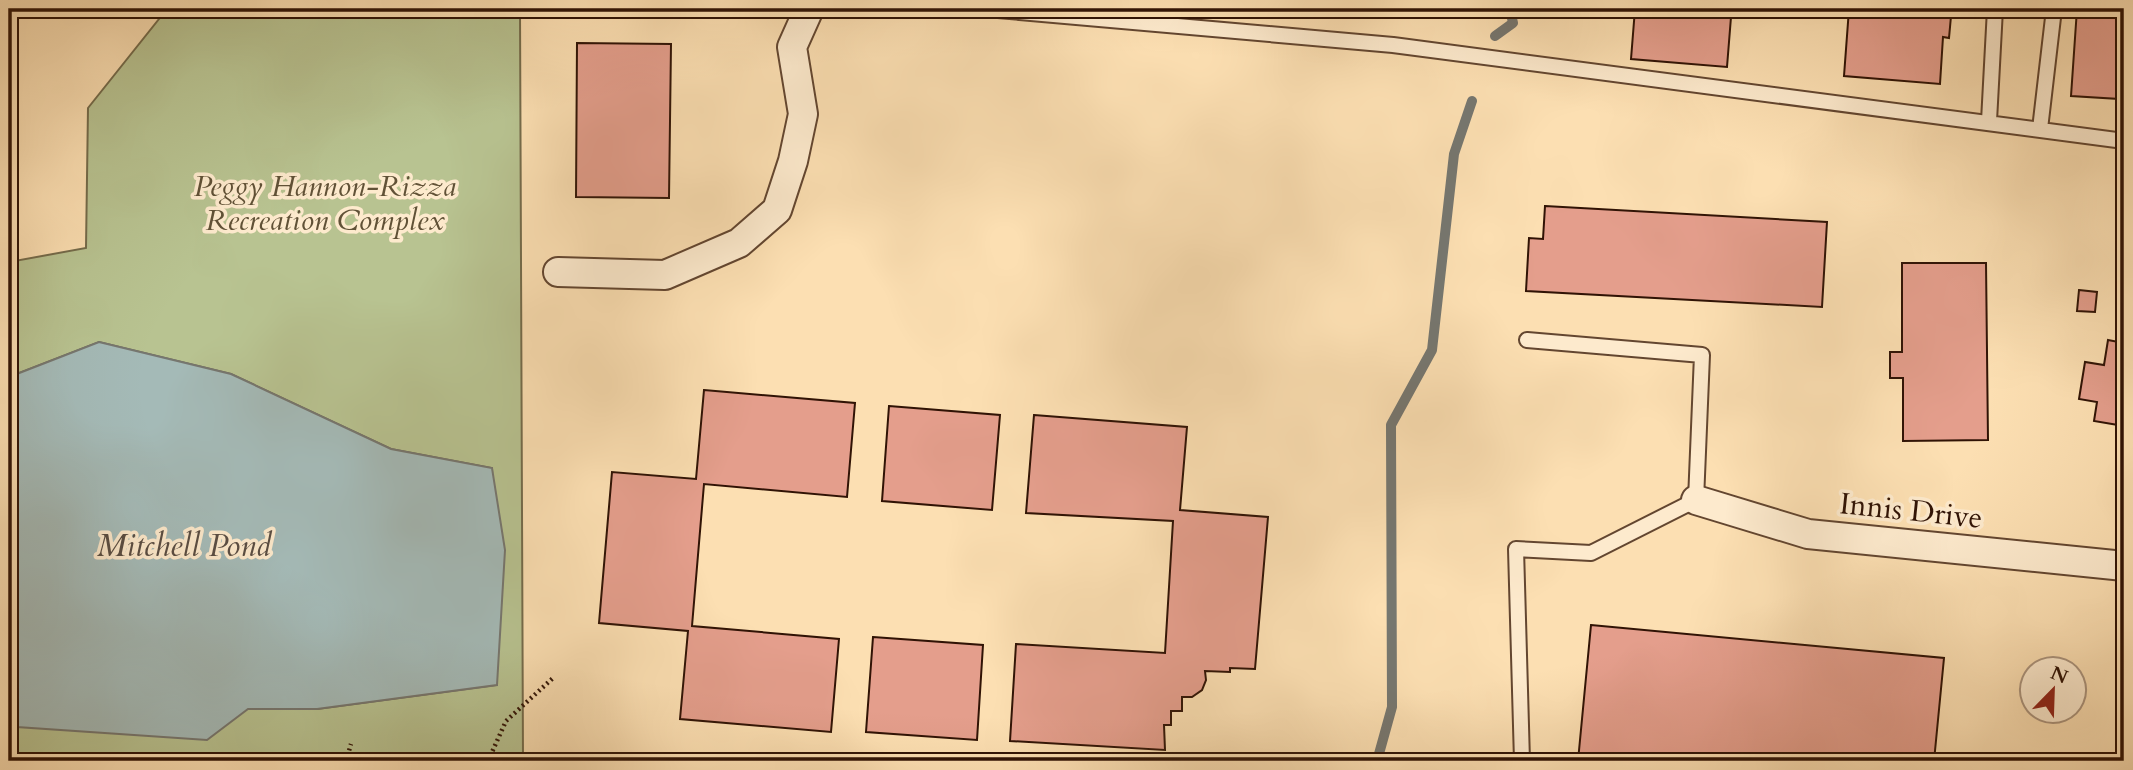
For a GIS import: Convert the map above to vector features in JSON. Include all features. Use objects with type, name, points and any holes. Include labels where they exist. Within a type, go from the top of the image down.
[{"type":"street","points":[[558,272],[665,275],[738,243],[777,210],[793,161],[803,114],[792,47],[809,9]]},
{"type":"street","name":"Innis Drive","points":[[1696,500],[1808,534],[2124,566]]},
{"type":"lane","points":[[986,9],[1393,45],[1989,121],[2124,141]]},
{"type":"lane","points":[[1989,121],[1994,9]]},
{"type":"lane","points":[[2040,129],[2054,9]]},
{"type":"lane","points":[[1522,761],[1516,549],[1591,553],[1696,500],[1702,355],[1527,340]]},
{"type":"path","points":[[488,761],[506,721],[553,678]]},
{"type":"path","points":[[346,761],[351,744]]},
{"type":"green space","name":"Peggy Hannon-Rizza Recreation Complex","points":[[167,9],[520,11],[523,761],[9,761],[9,688],[248,709],[317,709],[497,685],[492,468],[391,449],[231,374],[99,342],[9,377],[9,262],[86,248],[88,108]]},
{"type":"water","name":"Mitchell Pond","points":[[99,342],[231,374],[391,449],[492,468],[505,550],[497,685],[317,709],[248,709],[207,740],[17,727],[12,689],[9,688],[9,377]]},
{"type":"building","points":[[1635,9],[1739,9],[1738,17],[1731,17],[1727,67],[1631,59]]},
{"type":"building","points":[[1849,9],[1946,9],[1946,15],[1951,16],[1949,38],[1943,37],[1940,84],[1844,76]]},
{"type":"building","points":[[2077,9],[2124,9],[2124,107],[2118,106],[2119,99],[2071,96]]},
{"type":"building","points":[[577,43],[671,44],[669,198],[576,197]]},
{"type":"building","points":[[1545,206],[1827,222],[1822,307],[1526,291],[1529,238],[1543,239]]},
{"type":"building","points":[[1902,263],[1986,263],[1988,440],[1903,441],[1903,378],[1890,378],[1890,352],[1902,352]]},
{"type":"building","points":[[2079,290],[2097,292],[2095,312],[2077,311]]},
{"type":"building","points":[[2108,340],[2124,343],[2124,426],[2094,421],[2097,402],[2079,399],[2085,362],[2104,365]]},
{"type":"building","points":[[704,390],[855,403],[847,497],[704,484],[692,626],[839,639],[831,732],[680,719],[688,631],[599,623],[612,472],[696,479]]},
{"type":"building","points":[[889,406],[1000,415],[992,510],[882,501]]},
{"type":"building","points":[[1034,415],[1187,427],[1180,510],[1268,517],[1255,669],[1205,671],[1206,680],[1202,690],[1192,697],[1182,697],[1182,711],[1171,711],[1171,725],[1164,725],[1165,750],[1010,741],[1016,644],[1165,653],[1173,521],[1026,513]]},
{"type":"building","points":[[1591,625],[1944,658],[1934,761],[1578,761]]},
{"type":"building","points":[[873,637],[983,645],[977,740],[866,732]]},
{"type":"waterway","points":[[1495,36],[1513,23],[1510,9]]},
{"type":"waterway","points":[[1377,761],[1392,707],[1391,425],[1432,350],[1454,154],[1472,101]]}]
